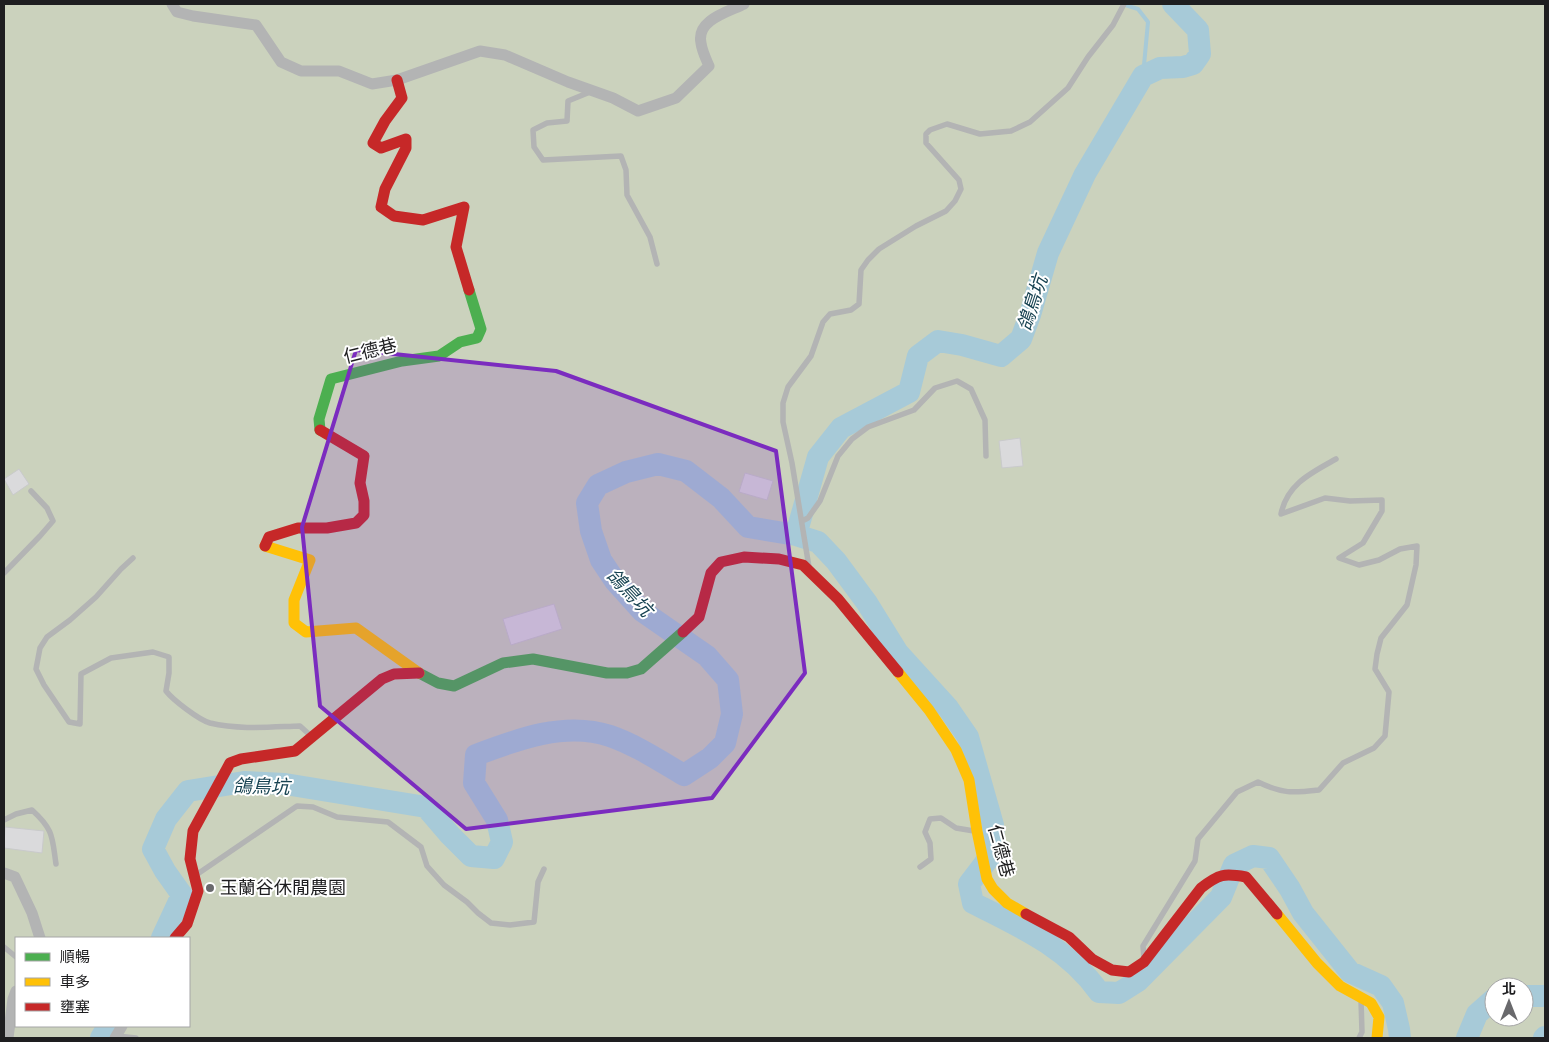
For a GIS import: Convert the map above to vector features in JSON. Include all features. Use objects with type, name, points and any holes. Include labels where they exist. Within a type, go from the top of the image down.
[{"type":"street","points":[[172,4],[177,12],[256,25],[281,62],[302,71],[339,71],[372,84],[397,80],[480,51],[505,55],[568,82],[613,98],[638,111],[676,98],[709,66],[701,44],[701,34],[709,21],[744,4]]},
{"type":"street","name":"仁德巷","points":[[397,80],[402,98],[385,121],[373,143],[381,148],[406,139],[406,148],[385,189],[381,206],[385,211],[394,216],[423,220],[464,206],[456,248],[481,329],[477,338],[460,342],[439,356],[402,361],[331,379],[319,420],[319,428],[364,456],[360,483],[364,501],[364,515],[356,524],[327,528],[298,528],[269,537],[265,546],[273,551],[302,555],[310,560],[294,600],[294,623],[298,628],[306,632],[356,628],[418,673],[438,683],[454,686],[503,663],[533,658],[607,673],[627,674],[641,669],[699,617],[711,573],[721,562],[744,557],[778,559],[809,566],[929,710],[956,750],[969,780],[976,831],[987,879],[993,889],[1007,904],[1069,937],[1092,959],[1112,970],[1129,972],[1144,962],[1201,888],[1214,879],[1227,874],[1246,877],[1317,963],[1340,986],[1371,1004],[1379,1017],[1377,1038]]},
{"type":"street","name":"仁德巷","points":[[194,876],[190,859],[193,831],[230,763],[241,759],[296,751],[382,679],[394,674],[418,673]]},
{"type":"street","points":[[4,872],[15,877],[32,913],[40,937]]},
{"type":"street","points":[[176,937],[187,924],[198,891],[194,876]]},
{"type":"street","points":[[8,1038],[15,994]]},
{"type":"lane","points":[[809,566],[792,463],[783,422],[783,403],[788,387],[811,356],[823,322],[830,314],[851,310],[859,304],[861,270],[868,260],[879,249],[916,226],[946,211],[955,201],[961,189],[959,180],[926,143],[926,134],[930,130],[948,124],[980,134],[1011,131],[1030,122],[1068,88],[1088,57],[1113,25],[1124,4]]},
{"type":"lane","points":[[592,91],[568,101],[566,121],[547,123],[533,130],[534,148],[543,160],[621,156],[626,170],[627,194],[650,237],[657,264]]},
{"type":"lane","points":[[802,520],[808,518],[820,501],[838,456],[852,440],[868,427],[914,410],[936,388],[957,381],[971,390],[985,420],[986,456]]},
{"type":"lane","points":[[1144,962],[1143,946],[1196,861],[1198,839],[1237,792],[1258,782],[1276,790],[1293,793],[1319,790],[1343,763],[1374,748],[1385,736],[1389,692],[1375,669],[1377,654],[1381,638],[1407,605],[1416,565],[1417,546],[1400,549],[1379,560],[1359,566],[1339,558],[1364,543],[1382,511],[1382,500],[1350,501],[1325,498],[1281,514],[1284,501],[1297,484],[1336,459]]},
{"type":"lane","points":[[4,573],[53,520],[48,508],[31,491]]},
{"type":"lane","points":[[133,558],[96,597],[70,620],[47,636],[40,648],[36,670],[69,722],[80,724],[81,674],[111,658],[153,652],[169,657],[166,691],[173,699],[208,722],[248,728],[300,726],[312,738]]},
{"type":"lane","points":[[194,876],[297,806],[313,807],[336,817],[388,822],[421,847],[427,866],[444,885],[491,923],[510,925],[534,922],[538,882],[544,869]]},
{"type":"lane","points":[[4,820],[16,814],[32,810],[43,820],[51,832],[56,864]]},
{"type":"lane","points":[[920,867],[931,859],[930,843],[925,832],[930,820],[942,818],[956,828],[976,831]]},
{"type":"lane","points":[[4,947],[15,956]]},
{"type":"lane","points":[[1359,1038],[1362,1032],[1360,998]]},
{"type":"lane","points":[[118,1033],[136,1038]]},
{"type":"highlighted area","points":[[356,350],[556,371],[776,451],[805,673],[712,798],[466,829],[320,706],[302,527]]},
{"type":"green space","points":[[4,4],[1545,4],[1545,1038],[4,1038]]},
{"type":"building","points":[[1020,438],[1023,466],[1002,468],[999,441]]},
{"type":"building","points":[[19,469],[29,484],[13,495],[4,479]]},
{"type":"building","points":[[745,473],[773,481],[767,500],[739,492]]},
{"type":"building","points":[[554,604],[562,629],[511,645],[503,619]]},
{"type":"building","points":[[5,827],[44,831],[42,853],[4,848]]},
{"type":"waterway","points":[[1122,4],[1138,9],[1148,22],[1143,76]]},
{"type":"waterway","name":"鴿鳥坑","points":[[796,535],[818,457],[841,428],[909,392],[918,356],[938,341],[962,345],[1001,356],[1021,339],[1048,253],[1085,174],[1143,76],[1160,68],[1183,67],[1193,64],[1200,54],[1198,30],[1173,4]]},
{"type":"waterway","name":"鴿鳥坑","points":[[162,937],[182,895],[165,871],[153,849],[166,819],[188,791],[244,782],[285,784],[426,807],[471,856],[494,858],[502,842],[497,820],[474,783],[476,755],[525,738],[559,731],[576,730],[593,732],[620,740],[684,775],[710,758],[725,743],[732,714],[728,680],[707,656],[642,611],[615,581],[601,560],[591,531],[587,503],[598,485],[626,472],[658,464],[686,471],[721,498],[748,527],[796,535],[818,542],[836,561],[867,603],[898,653],[948,708],[968,737],[993,825],[995,850],[969,884],[973,903],[1026,930],[1058,951],[1073,963],[1099,992],[1119,993],[1138,981],[1221,897],[1234,865],[1253,856],[1269,858],[1290,889],[1303,913],[1350,972],[1381,986],[1393,1003],[1400,1038]]},
{"type":"waterway","points":[[1534,996],[1545,996]]},
{"type":"waterway","points":[[1467,1038],[1477,1014],[1484,1008]]},
{"type":"waterway","name":"鴿鳥坑","points":[[101,1038],[107,1027]]},
{"type":"traffic: fast","points":[[320,430],[319,419],[331,379],[402,361],[439,356],[460,342],[477,338],[481,329],[469,290]]},
{"type":"traffic: fast","points":[[419,673],[438,683],[454,686],[503,663],[533,659],[607,673],[627,673],[641,669],[683,632]]},
{"type":"traffic: slow","points":[[265,546],[310,560],[294,600],[294,623],[306,632],[356,628],[419,673]]},
{"type":"traffic: slow","points":[[898,672],[929,710],[956,750],[969,780],[987,879],[993,889],[1007,903],[1026,914]]},
{"type":"traffic: slow","points":[[1277,914],[1317,963],[1340,986],[1371,1003],[1379,1017],[1377,1038]]},
{"type":"traffic: jam","points":[[397,80],[402,98],[385,121],[373,143],[381,148],[406,139],[406,148],[385,189],[381,207],[394,216],[423,220],[464,207],[456,247],[469,290]]},
{"type":"traffic: jam","points":[[265,546],[269,537],[298,528],[327,528],[356,523],[364,515],[364,501],[360,483],[364,456],[320,430]]},
{"type":"traffic: jam","points":[[683,632],[699,617],[711,573],[721,562],[744,557],[779,559],[803,565],[838,599],[898,672]]},
{"type":"traffic: jam","points":[[176,937],[187,924],[198,891],[190,859],[193,831],[230,763],[241,759],[295,751],[382,679],[394,674],[419,673]]},
{"type":"traffic: jam","points":[[1026,914],[1069,937],[1092,959],[1112,970],[1129,972],[1144,962],[1201,888],[1217,877],[1227,875],[1246,877],[1277,914]]},
{"type":"place","name":"玉蘭谷休閒農園","points":[[210,888]]}]
